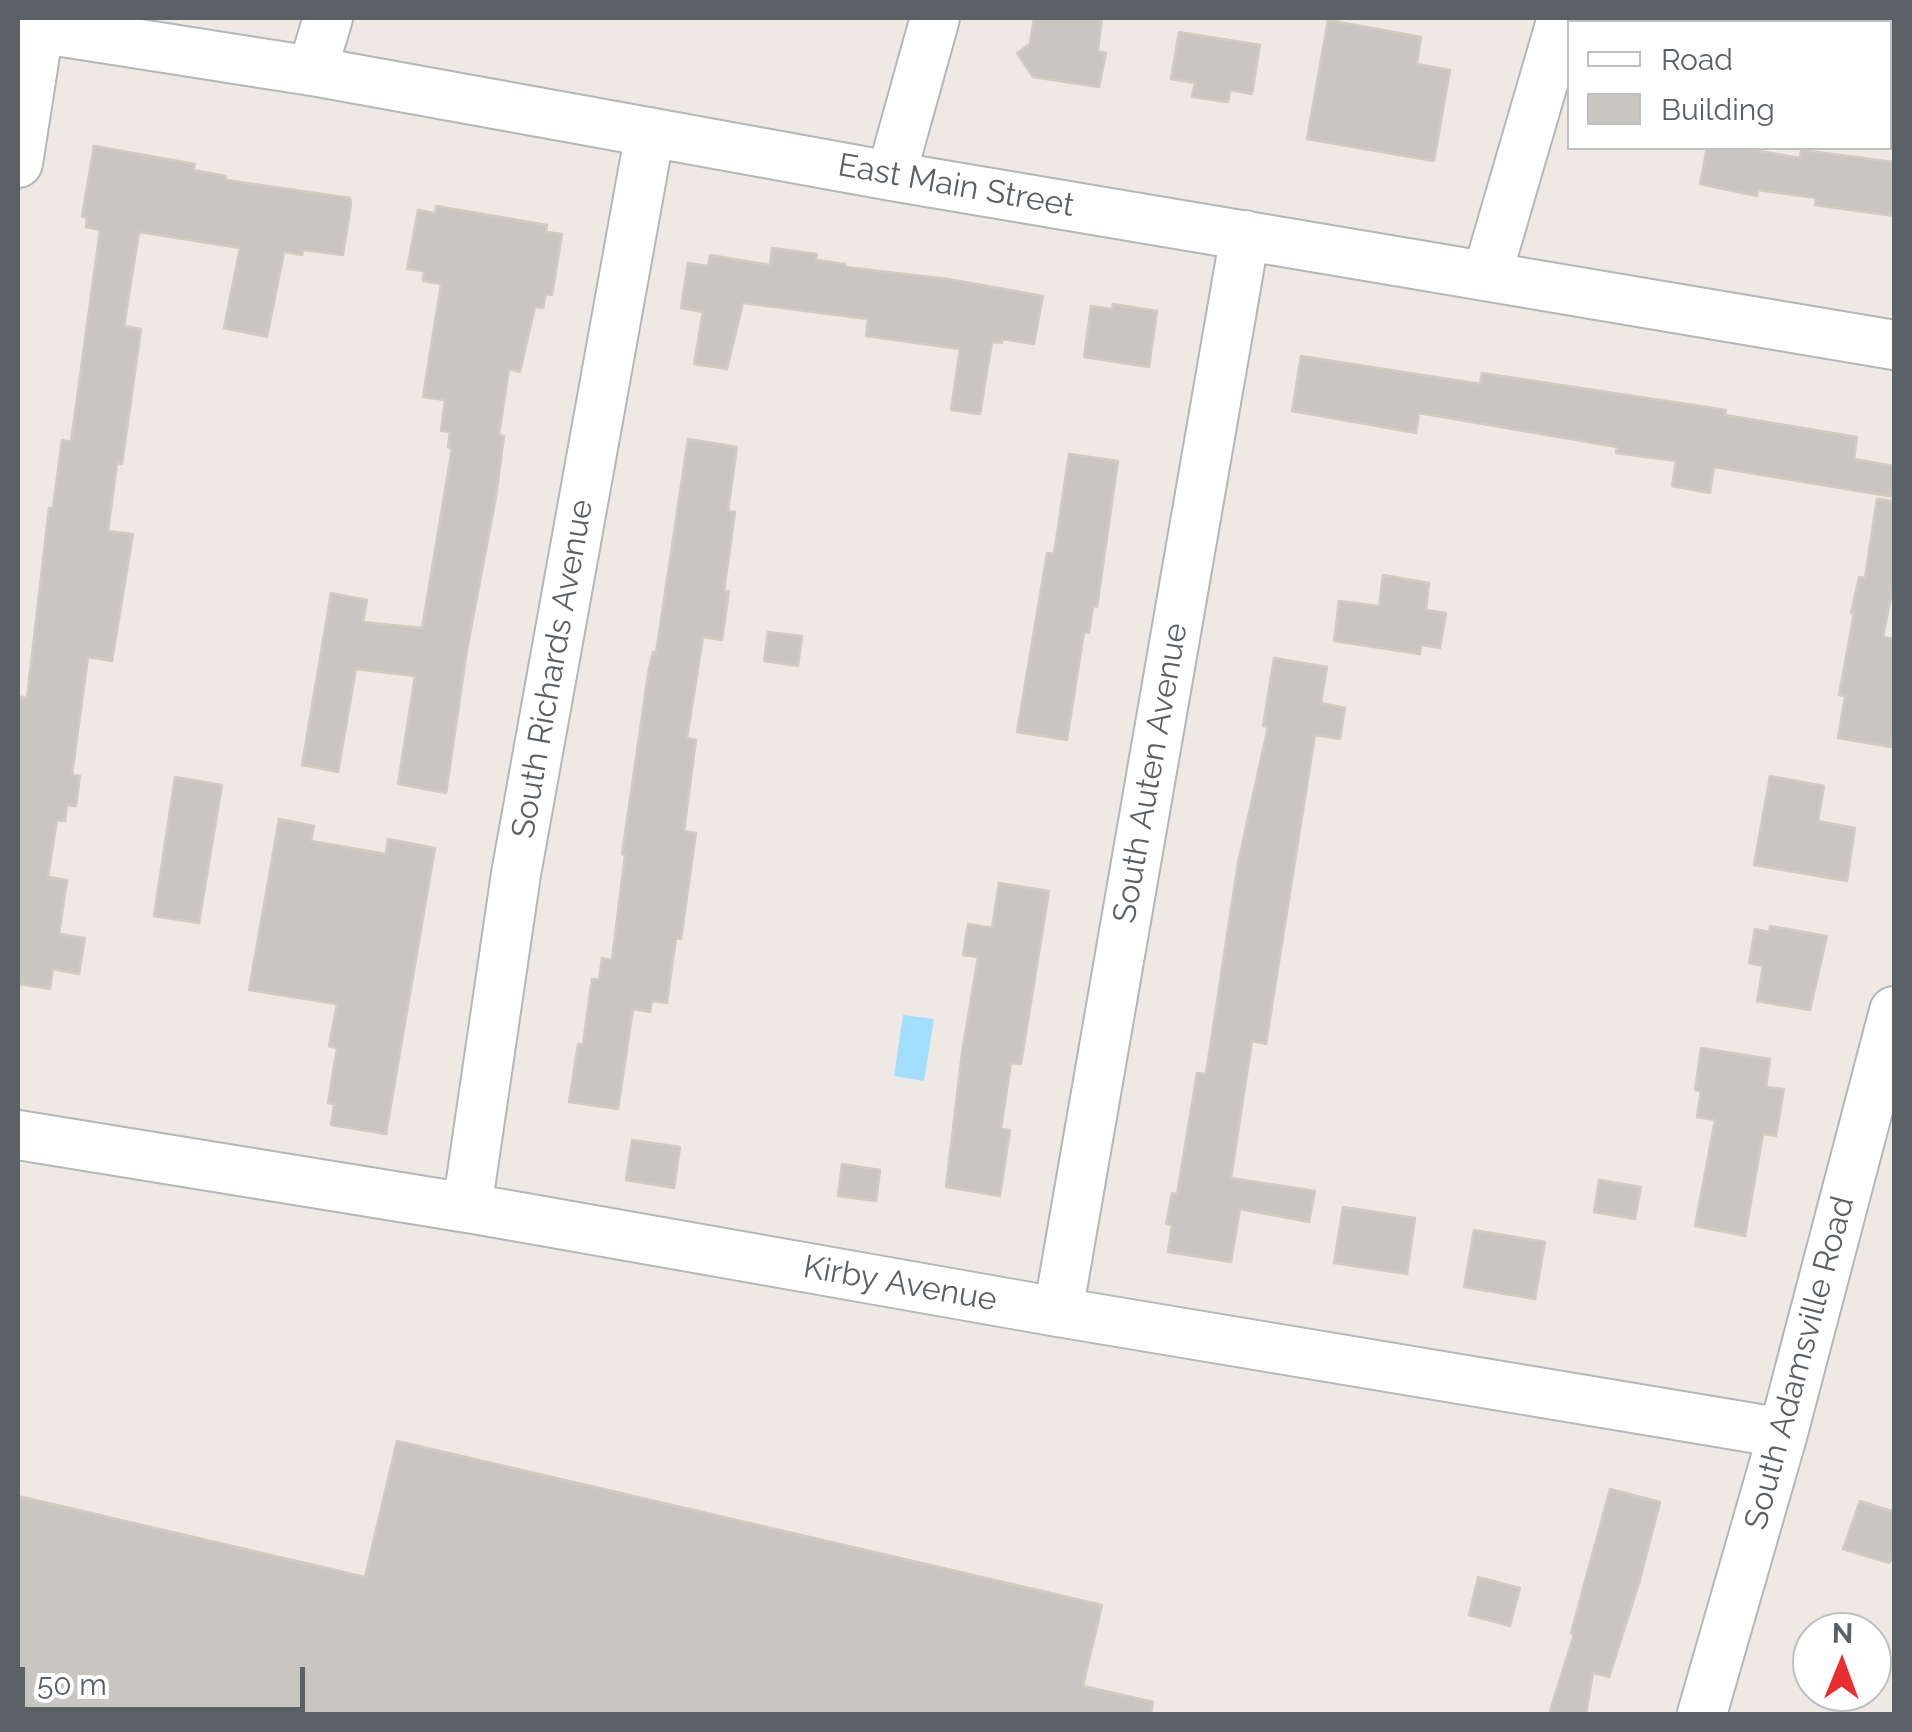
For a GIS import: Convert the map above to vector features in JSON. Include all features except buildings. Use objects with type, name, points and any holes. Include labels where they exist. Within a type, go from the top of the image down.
[{"type":"street","points":[[312,71],[328,18]]},
{"type":"street","points":[[891,176],[935,18]]},
{"type":"street","points":[[1487,275],[1562,18]]},
{"type":"street","points":[[18,162],[28,27]]},
{"type":"street","name":"East Main Street","points":[[28,27],[312,71],[891,176],[1894,345]]},
{"type":"street","name":"South Richards Avenue","points":[[467,1208],[516,874],[650,132]]},
{"type":"street","name":"South Auten Avenue","points":[[1058,1312],[1246,235]]},
{"type":"street","name":"South Adamsville Road","points":[[1702,1714],[1783,1433],[1877,1146],[1894,1011]]},
{"type":"street","name":"Kirby Avenue","points":[[18,1136],[467,1208],[1783,1433]]},
{"type":"water","points":[[903,1015],[934,1019],[924,1081],[894,1076]]}]
